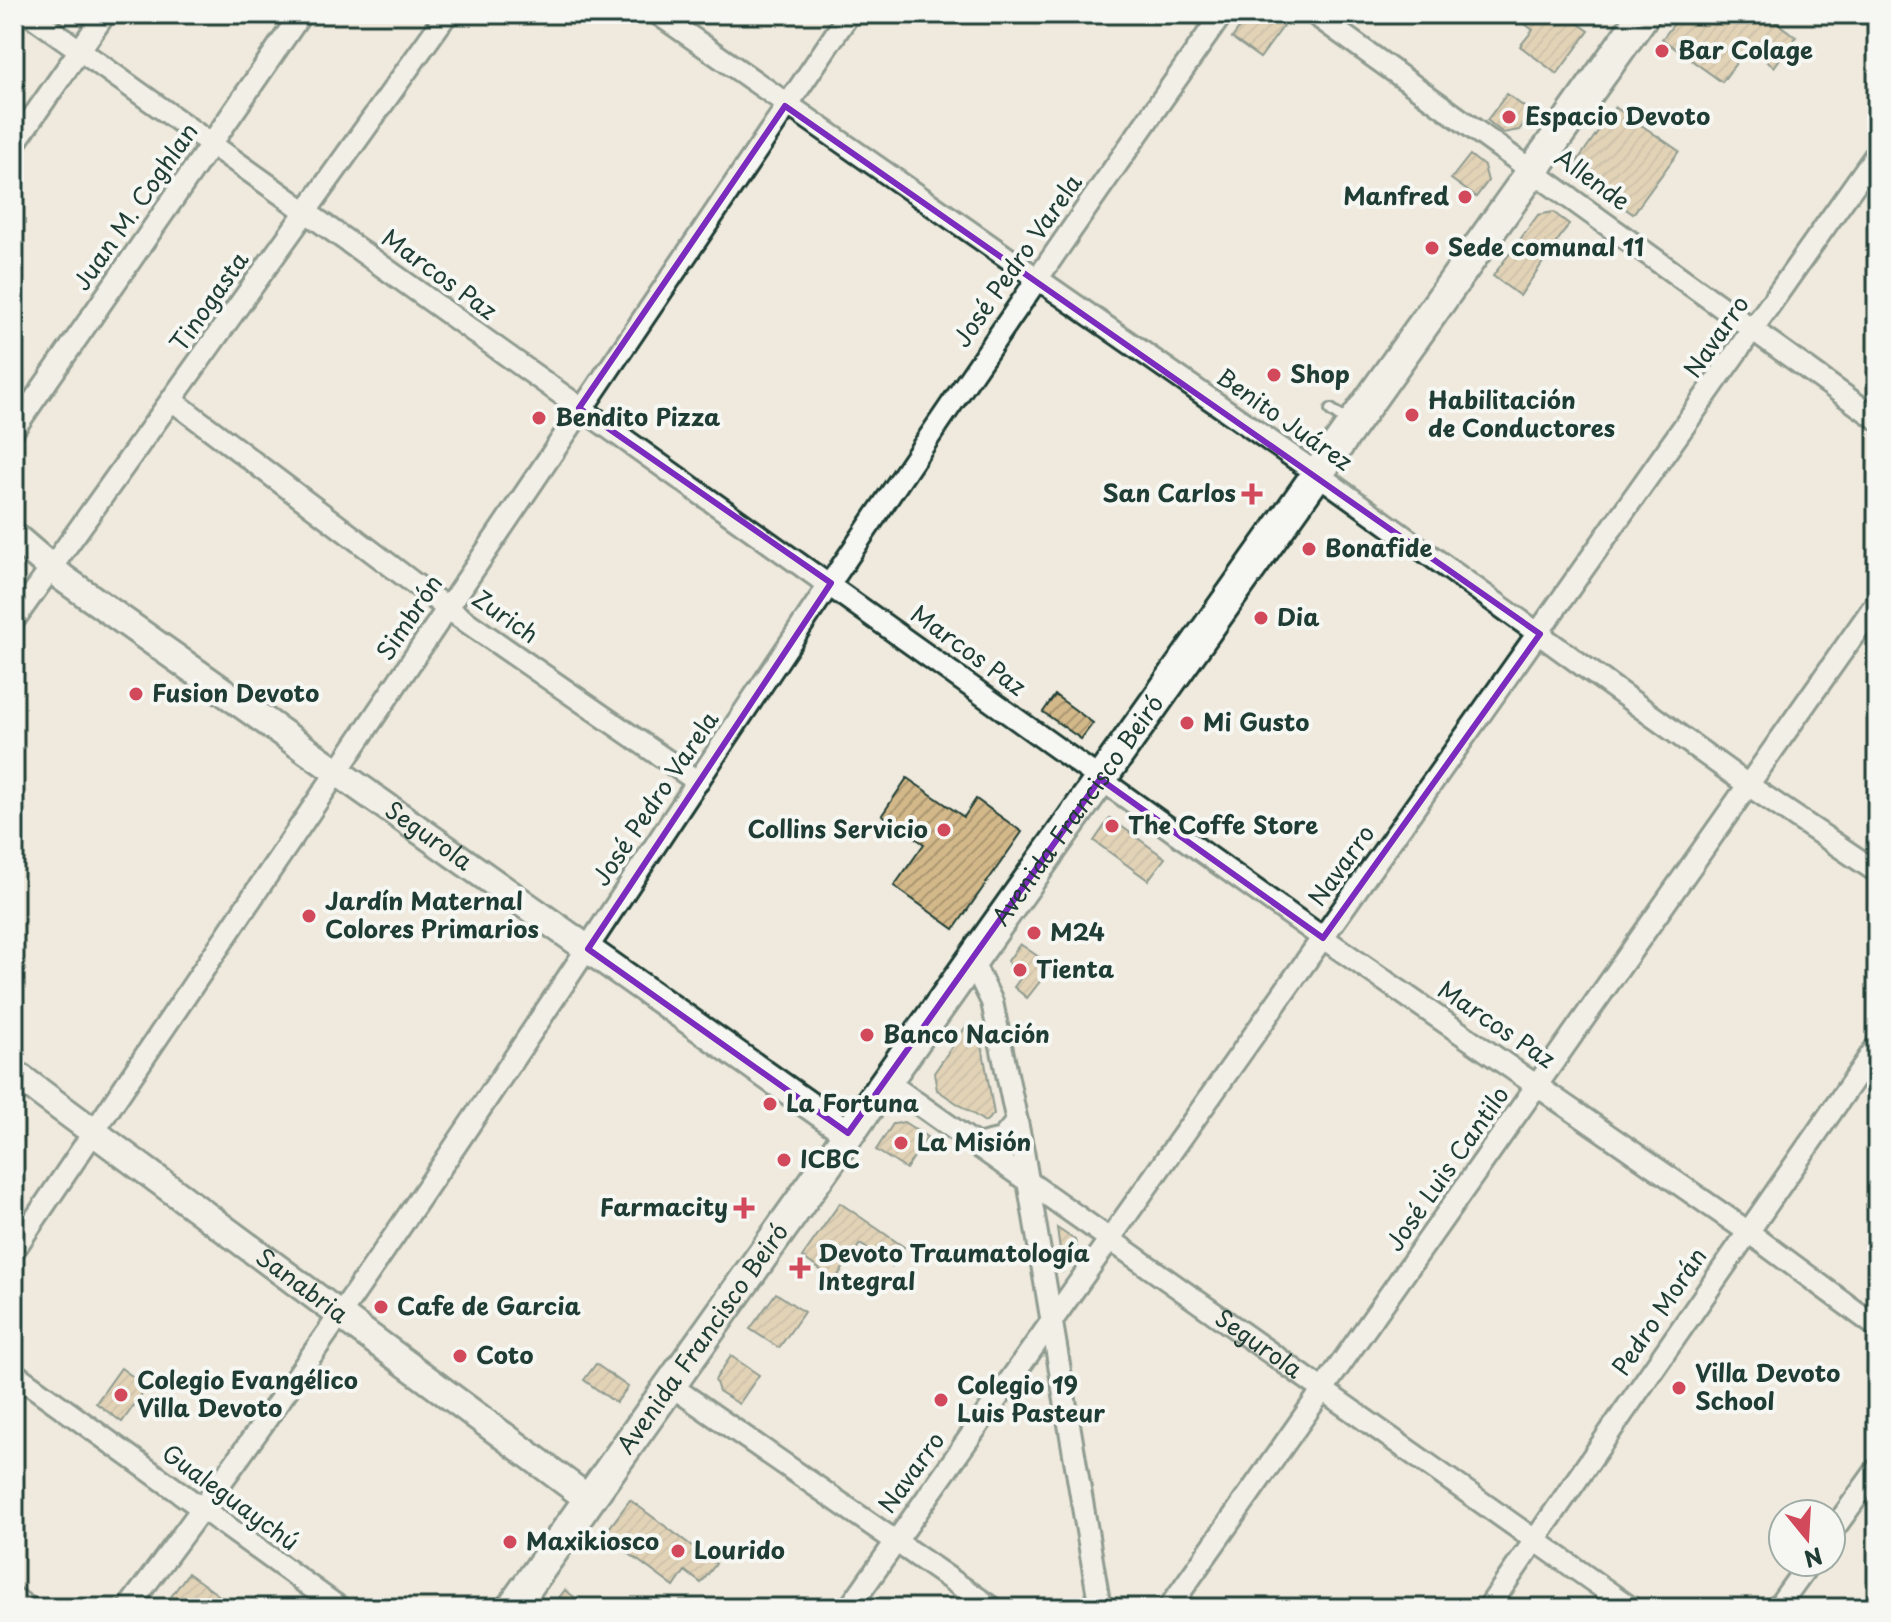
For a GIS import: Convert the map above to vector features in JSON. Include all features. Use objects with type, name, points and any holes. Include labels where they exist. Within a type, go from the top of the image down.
[{"type":"main road","name":"Avenida Francisco Beiró","points":[[512,1608],[1316,473],[1341,417],[1644,14]]},
{"type":"street","name":"Marcos Paz","points":[[29,14],[579,408],[831,583],[1323,938],[1747,1231],[1877,1327]]},
{"type":"street","points":[[14,144],[105,14]]},
{"type":"street","name":"Juan M. Coghlan","points":[[14,429],[301,14]]},
{"type":"street","name":"Tinogasta","points":[[14,620],[447,14]]},
{"type":"street","name":"Benito Juárez","points":[[658,14],[1035,279],[1269,435],[1316,473],[1748,785],[1877,872]]},
{"type":"street","name":"Simbrón","points":[[14,1250],[448,609],[579,408],[849,14]]},
{"type":"street","name":"José Pedro Varela","points":[[128,1608],[340,1315],[1035,279],[1222,14]]},
{"type":"street","name":"Allende","points":[[1314,14],[1877,419]]},
{"type":"street","name":"Navarro","points":[[849,1608],[1877,153]]},
{"type":"street","name":"Zurich","points":[[173,401],[448,609],[698,782]]},
{"type":"street","name":"Segurola","points":[[14,536],[51,570],[848,1133]]},
{"type":"street","name":"José Luis Cantilo","points":[[1169,1608],[1877,602]]},
{"type":"street","points":[[972,961],[992,1002],[1017,1121],[1100,1608]]},
{"type":"street","name":"Pedro Morán","points":[[1488,1608],[1877,1046]]},
{"type":"street","name":"Sanabria","points":[[14,1073],[590,1500]]},
{"type":"street","name":"Segurola","points":[[886,1081],[1631,1608]]},
{"type":"street","points":[[977,1145],[1002,1139],[1017,1121]]},
{"type":"street","name":"Gualeguaychú","points":[[14,1373],[201,1511],[340,1608]]},
{"type":"street","points":[[670,1385],[992,1608]]},
{"type":"street","points":[[1847,1511],[1877,1469]]},
{"type":"street","points":[[1777,1608],[1799,1578]]},
{"type":"street","points":[[14,1598],[28,1608]]},
{"type":"highlighted area","points":[[785,106],[1540,634],[1323,938],[1100,779],[848,1133],[588,949],[831,583],[579,408]]},
{"type":"building","points":[[1250,14],[1270,14],[1285,24],[1260,58],[1232,38]]},
{"type":"building","points":[[1511,14],[1565,14],[1589,31],[1557,74],[1520,46],[1533,30]]},
{"type":"building","points":[[1682,14],[1765,14],[1796,37],[1774,67],[1748,47],[1722,82],[1662,39]]},
{"type":"building","name":"Espacio Devoto","points":[[1507,94],[1532,113],[1519,130],[1503,133],[1487,120]]},
{"type":"building","points":[[1615,107],[1679,151],[1633,214],[1571,170]]},
{"type":"building","points":[[1470,155],[1484,166],[1488,181],[1476,197],[1451,179]]},
{"type":"building","points":[[1553,212],[1569,224],[1520,296],[1493,276],[1538,215]]},
{"type":"building","points":[[1055,695],[1093,723],[1081,739],[1043,712]]},
{"type":"building","points":[[907,778],[964,817],[976,799],[1022,832],[954,929],[894,886],[924,844],[882,815]]},
{"type":"building","points":[[1110,818],[1165,858],[1148,880],[1094,841]]},
{"type":"building","points":[[1020,944],[1052,966],[1027,998],[1014,987],[1022,976],[1011,969],[1008,961]]},
{"type":"building","points":[[967,1025],[979,1028],[994,1114],[985,1122],[937,1090],[934,1073]]},
{"type":"building","name":"La Misión","points":[[904,1122],[927,1137],[906,1169],[876,1150],[893,1124]]},
{"type":"building","points":[[840,1203],[904,1247],[892,1266],[860,1244],[835,1280],[802,1257]]},
{"type":"building","points":[[1057,1228],[1075,1240],[1077,1249],[1063,1271]]},
{"type":"building","points":[[776,1293],[804,1312],[779,1348],[750,1329]]},
{"type":"building","points":[[731,1356],[759,1375],[739,1404],[719,1391],[715,1380]]},
{"type":"building","points":[[596,1364],[628,1387],[616,1403],[584,1380]]},
{"type":"building","name":"Colegio Evangélico Villa Devoto","points":[[121,1368],[147,1387],[122,1422],[96,1403]]},
{"type":"building","name":"Lourido","points":[[630,1500],[716,1564],[701,1583],[685,1571],[674,1587],[604,1535]]},
{"type":"building","points":[[188,1573],[236,1608],[163,1608]]},
{"type":"building","points":[[565,1590],[589,1608],[551,1608]]},
{"type":"place","name":"Bar Colage","points":[[1662,51]]},
{"type":"place","name":"Espacio Devoto","points":[[1509,117]]},
{"type":"place","name":"Manfred","points":[[1465,197]]},
{"type":"place","name":"Sede comunal 11","points":[[1432,248]]},
{"type":"place","name":"Shop","points":[[1274,375]]},
{"type":"place","name":"Habilitación de Conductores","points":[[1412,415]]},
{"type":"place","name":"Bendito Pizza","points":[[539,418]]},
{"type":"place","name":"San Carlos","points":[[1252,494]]},
{"type":"place","name":"Bonafide","points":[[1309,549]]},
{"type":"place","name":"Dia","points":[[1261,618]]},
{"type":"place","name":"Fusion Devoto","points":[[136,694]]},
{"type":"place","name":"Mi Gusto","points":[[1187,723]]},
{"type":"place","name":"The Coffe Store","points":[[1112,826]]},
{"type":"place","name":"Collins Servicio","points":[[944,830]]},
{"type":"place","name":"Jardín Maternal Colores Primarios","points":[[309,916]]},
{"type":"place","name":"M24","points":[[1034,933]]},
{"type":"place","name":"Tienta","points":[[1020,970]]},
{"type":"place","name":"Banco Nación","points":[[867,1035]]},
{"type":"place","name":"La Fortuna","points":[[770,1104]]},
{"type":"place","name":"La Misión","points":[[901,1143]]},
{"type":"place","name":"ICBC","points":[[784,1160]]},
{"type":"place","name":"Farmacity","points":[[744,1208]]},
{"type":"place","name":"Devoto Traumatología Integral","points":[[800,1268]]},
{"type":"place","name":"Cafe de Garcia","points":[[381,1307]]},
{"type":"place","name":"Coto","points":[[460,1356]]},
{"type":"place","name":"Villa Devoto School","points":[[1679,1388]]},
{"type":"place","name":"Colegio Evangélico Villa Devoto","points":[[121,1395]]},
{"type":"place","name":"Colegio 19 Luis Pasteur","points":[[941,1400]]},
{"type":"place","name":"Maxikiosco","points":[[510,1542]]},
{"type":"place","name":"Lourido","points":[[678,1551]]}]
